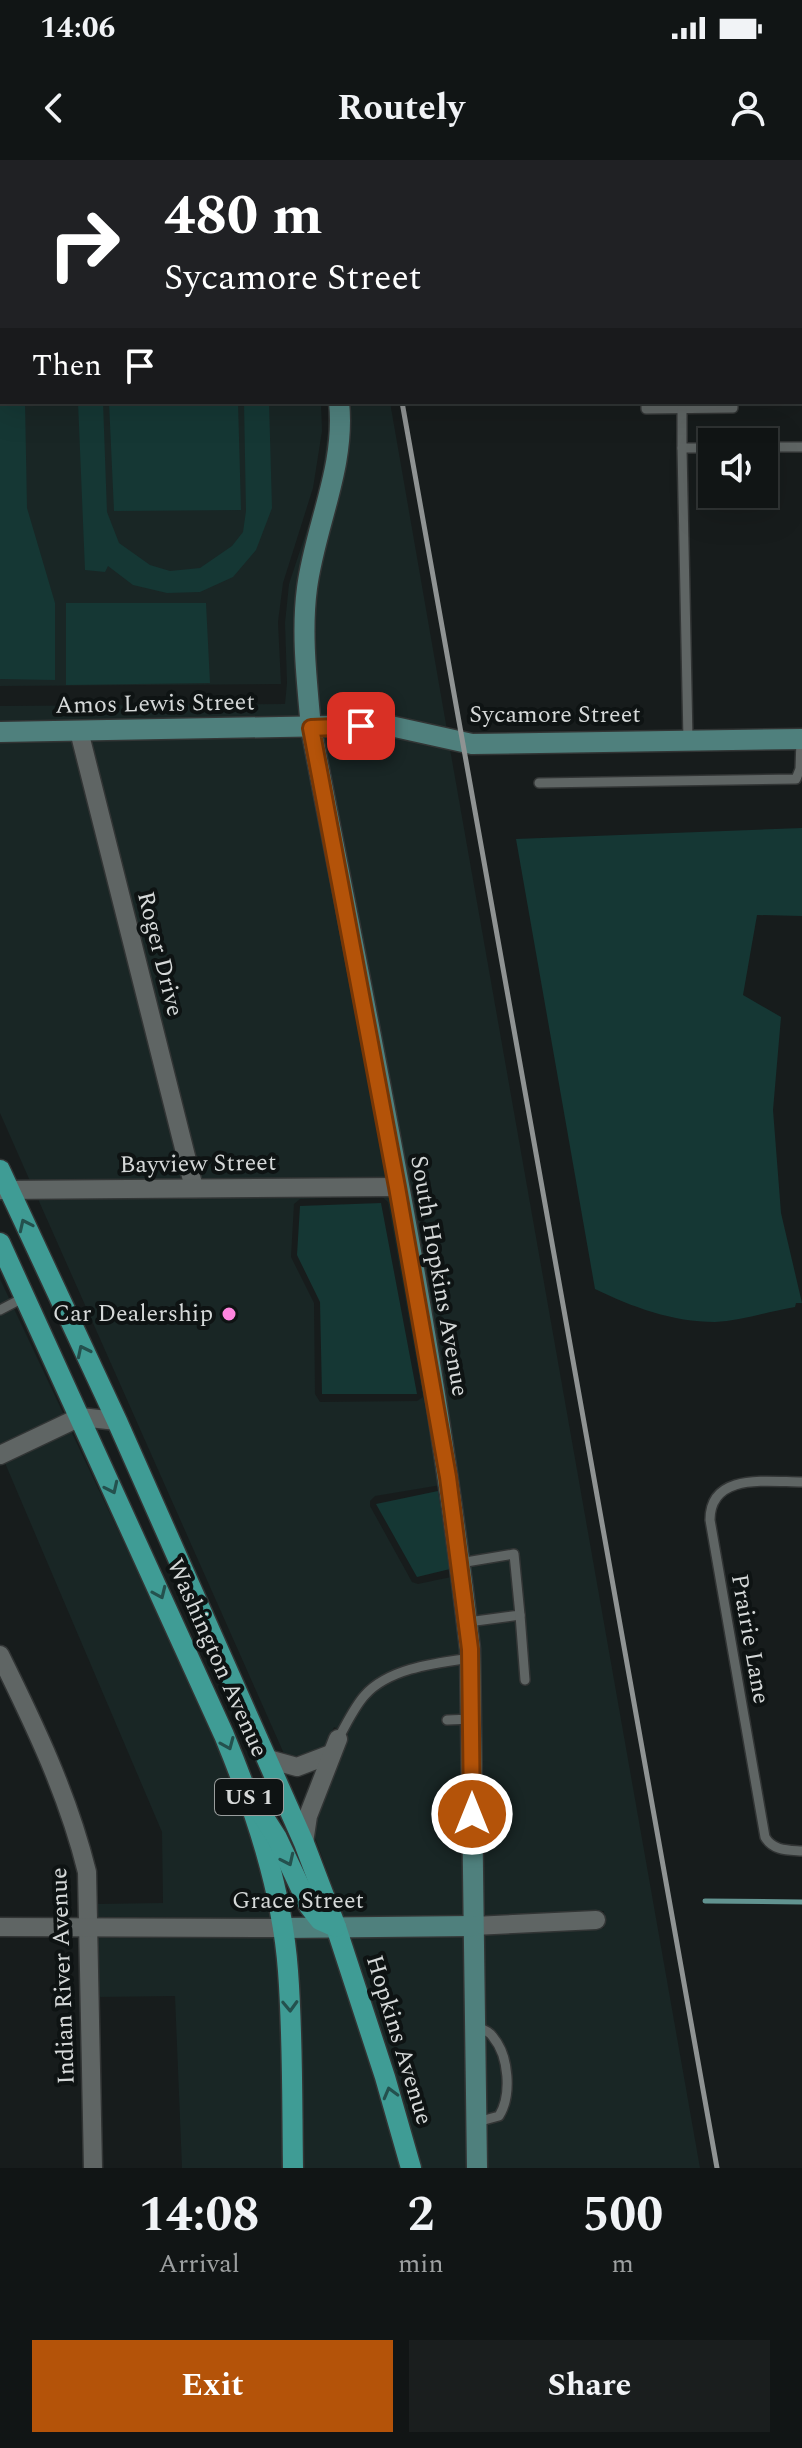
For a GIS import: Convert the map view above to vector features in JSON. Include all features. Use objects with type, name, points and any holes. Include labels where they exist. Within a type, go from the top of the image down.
[{"type":"main road","name":"Washington Avenue","points":[[0,1170],[5,1190],[117,1421],[268,1759],[336,1927]]},
{"type":"main road","name":"Washington Avenue","points":[[0,1243],[248,1793],[264,1844],[283,1928],[291,2022],[293,2168]]},
{"type":"main road","points":[[248,1793],[277,1838],[309,1906],[320,1920],[336,1927]]},
{"type":"main road","name":"Hopkins Avenue","points":[[336,1927],[411,2168]]},
{"type":"street","name":"South Hopkins Avenue","points":[[339,404],[339,445],[307,589],[305,649],[311,728],[437,1409],[467,1622],[471,1658],[477,2168]]},
{"type":"street","name":"Sycamore Street","points":[[311,728],[386,725],[472,744],[801,739]]},
{"type":"street","name":"Amos Lewis Street","points":[[0,732],[311,728]]},
{"type":"street","name":"Roger Drive","points":[[79,731],[194,1188]]},
{"type":"street","name":"Bayview Street","points":[[5,1190],[397,1187]]},
{"type":"street","points":[[0,1455],[80,1417],[117,1421]]},
{"type":"street","name":"Indian River Avenue","points":[[0,1655],[60,1783],[76,1827],[87,1872],[93,2168]]},
{"type":"street","points":[[196,1673],[223,1660]]},
{"type":"street","points":[[268,1759],[297,1767],[334,1746]]},
{"type":"street","points":[[304,1843],[308,1816],[334,1746]]},
{"type":"street","name":"Grace Street","points":[[0,1927],[473,1926],[596,1920]]},
{"type":"lane","points":[[646,404],[646,409],[733,408],[733,404]]},
{"type":"lane","points":[[682,409],[688,740]]},
{"type":"lane","points":[[778,447],[802,447]]},
{"type":"lane","points":[[682,448],[698,448]]},
{"type":"lane","points":[[539,783],[796,779],[800,769],[801,739]]},
{"type":"lane","points":[[0,1310],[25,1297]]},
{"type":"lane","name":"Prairie Lane","points":[[802,1482],[734,1483],[716,1497],[710,1512],[765,1837],[777,1847],[802,1851]]},
{"type":"lane","points":[[460,1563],[514,1554],[525,1680]]},
{"type":"lane","points":[[467,1622],[520,1615]]},
{"type":"lane","points":[[334,1746],[365,1694],[390,1678],[427,1664],[471,1658]]},
{"type":"lane","points":[[447,1720],[472,1719]]},
{"type":"lane","points":[[474,2025],[492,2035],[504,2057],[506,2092],[499,2116],[476,2122]]},
{"type":"shaded area","points":[[0,404],[321,404],[322,431],[313,488],[283,583],[278,622],[281,684],[0,686]]},
{"type":"shaded area","points":[[0,404],[25,404],[27,508],[55,603],[55,680],[0,679]]},
{"type":"shaded area","points":[[78,404],[103,404],[107,512],[119,543],[150,565],[170,571],[200,568],[232,546],[243,532],[246,511],[244,404],[269,404],[272,508],[256,550],[233,577],[200,592],[167,593],[133,585],[108,566],[105,572],[85,570]]},
{"type":"shaded area","points":[[109,404],[238,404],[241,510],[114,511]]},
{"type":"shaded area","points":[[328,404],[331,404],[302,719],[0,723],[0,706],[285,704],[285,623],[289,584],[320,490],[328,431]]},
{"type":"shaded area","points":[[347,404],[390,404],[447,730],[318,719],[313,649],[314,590]]},
{"type":"shaded area","points":[[66,603],[206,603],[210,683],[66,685]]},
{"type":"shaded area","points":[[385,734],[450,749],[700,2168],[485,2168],[481,1934],[604,1928],[604,1911],[480,1916],[480,1725],[321,737]]},
{"type":"shaded area","points":[[305,738],[388,1178],[200,1179],[89,740]]},
{"type":"shaded area","points":[[73,740],[184,1179],[30,1181],[0,1113],[0,741]]},
{"type":"shaded area","points":[[802,828],[802,916],[757,915],[743,995],[781,1017],[773,1110],[781,1213],[802,1303],[796,1303],[795,1307],[715,1322],[684,1319],[623,1302],[595,1289],[516,839]]},
{"type":"shaded area","points":[[378,1196],[300,1199],[294,1204],[291,1257],[314,1303],[315,1394],[320,1402],[417,1401],[423,1397],[388,1202],[381,1196],[391,1196],[441,1485],[375,1496],[370,1506],[412,1582],[418,1584],[451,1577],[463,1650],[465,1917],[342,1918],[313,1832],[315,1818],[336,1762],[341,1760],[339,1755],[348,1734],[334,1727],[325,1747],[296,1758],[285,1756],[38,1199]]},
{"type":"shaded area","points":[[381,1203],[417,1394],[322,1394],[320,1302],[297,1255],[300,1206]]},
{"type":"shaded area","points":[[0,1279],[64,1415],[0,1445]]},
{"type":"shaded area","points":[[71,1431],[225,1757],[257,1846],[273,1919],[96,1917],[96,1904],[163,1903],[162,1832],[5,1463]]},
{"type":"shaded area","points":[[438,1491],[450,1569],[417,1577],[376,1504]]},
{"type":"shaded area","points":[[97,1935],[276,1937],[281,1971],[285,2168],[182,2168],[175,1996],[98,1997]]},
{"type":"shaded area","points":[[465,1935],[469,2168],[418,2168],[348,1936]]},
{"type":"shaded area","points":[[331,1936],[378,2080],[402,2168],[300,2168],[292,1937]]},
{"type":"waterway","points":[[705,1901],[802,1902]]},
{"type":"railway","points":[[402,404],[717,2168]]},
{"type":"place","name":"Car Dealership","points":[[229,1314]]},
{"type":"route","points":[[361,726],[311,728],[448,1477],[470,1649],[472,1814]]}]
